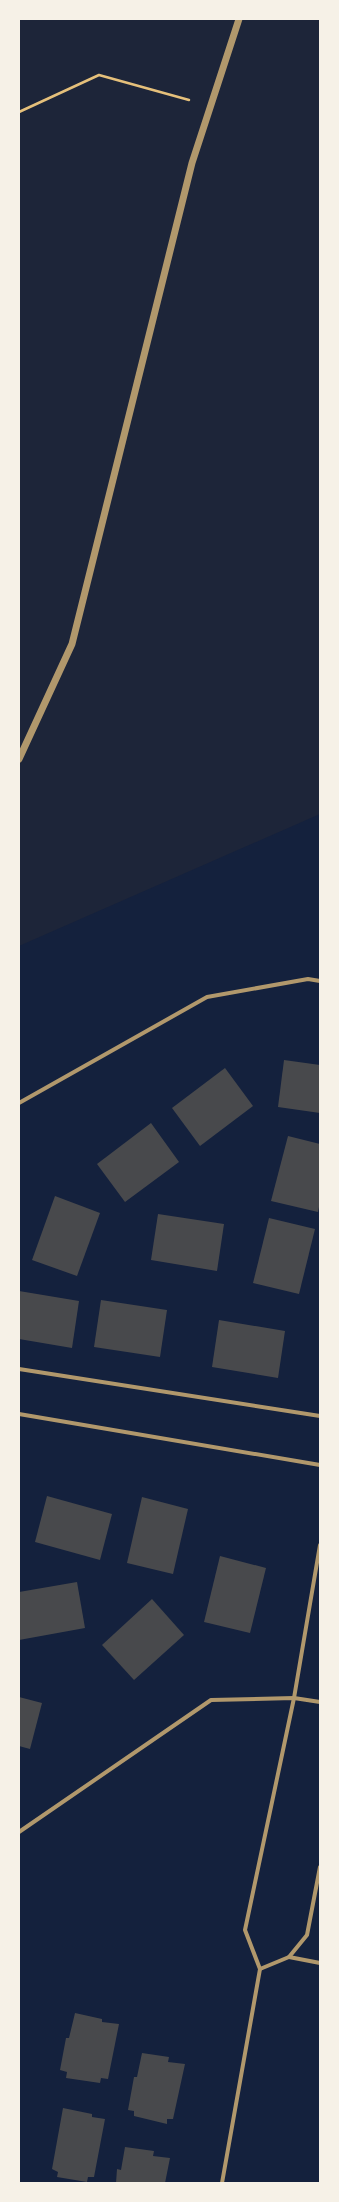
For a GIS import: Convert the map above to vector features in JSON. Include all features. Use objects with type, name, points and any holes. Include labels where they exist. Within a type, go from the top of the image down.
[{"type":"street","points":[[19,759],[72,644],[192,163],[239,19]]},
{"type":"street","points":[[19,1103],[207,997],[308,979],[320,981]]},
{"type":"street","points":[[19,1369],[320,1416]]},
{"type":"street","points":[[19,1414],[320,1465]]},
{"type":"street","points":[[222,2183],[260,1969],[245,1930],[294,1698],[320,1545]]},
{"type":"street","points":[[19,1832],[211,1700],[294,1698],[320,1702]]},
{"type":"street","points":[[260,1969],[289,1957],[307,1935],[320,1867]]},
{"type":"street","points":[[289,1957],[320,1963]]},
{"type":"path","points":[[19,112],[99,75],[210,106]]},
{"type":"shaded area","points":[[19,19],[320,19],[320,814],[19,946]]},
{"type":"building","points":[[284,1060],[320,1065],[320,1113],[278,1107]]},
{"type":"building","points":[[225,1068],[253,1106],[200,1146],[172,1108]]},
{"type":"building","points":[[151,1123],[179,1162],[125,1202],[97,1164]]},
{"type":"building","points":[[288,1136],[320,1144],[320,1202],[318,1212],[271,1201]]},
{"type":"building","points":[[55,1196],[100,1213],[77,1276],[32,1260]]},
{"type":"building","points":[[158,1214],[224,1224],[217,1271],[151,1260]]},
{"type":"building","points":[[269,1218],[315,1229],[299,1294],[253,1283]]},
{"type":"building","points":[[19,1291],[79,1301],[72,1348],[19,1339]]},
{"type":"building","points":[[101,1300],[167,1310],[160,1357],[94,1347]]},
{"type":"building","points":[[219,1320],[285,1331],[278,1378],[212,1367]]},
{"type":"building","points":[[47,1496],[112,1514],[100,1560],[35,1542]]},
{"type":"building","points":[[142,1497],[188,1509],[173,1574],[127,1563]]},
{"type":"building","points":[[220,1556],[266,1568],[250,1633],[204,1622]]},
{"type":"building","points":[[77,1582],[85,1628],[19,1640],[19,1592]]},
{"type":"building","points":[[152,1599],[184,1635],[134,1680],[102,1645]]},
{"type":"building","points":[[19,1697],[42,1703],[30,1749],[19,1746]]},
{"type":"building","points":[[75,2013],[102,2019],[102,2022],[119,2024],[108,2079],[101,2078],[100,2083],[66,2078],[67,2072],[60,2070],[66,2038],[69,2038]]},
{"type":"building","points":[[142,2053],[169,2057],[168,2062],[185,2064],[173,2119],[167,2119],[167,2124],[134,2116],[134,2111],[128,2110],[134,2077],[137,2077]]},
{"type":"building","points":[[63,2108],[92,2114],[92,2117],[105,2119],[94,2177],[88,2177],[87,2182],[57,2177],[58,2172],[52,2169]]},
{"type":"building","points":[[125,2147],[154,2151],[153,2156],[170,2158],[165,2183],[116,2183],[117,2169],[121,2170]]}]
